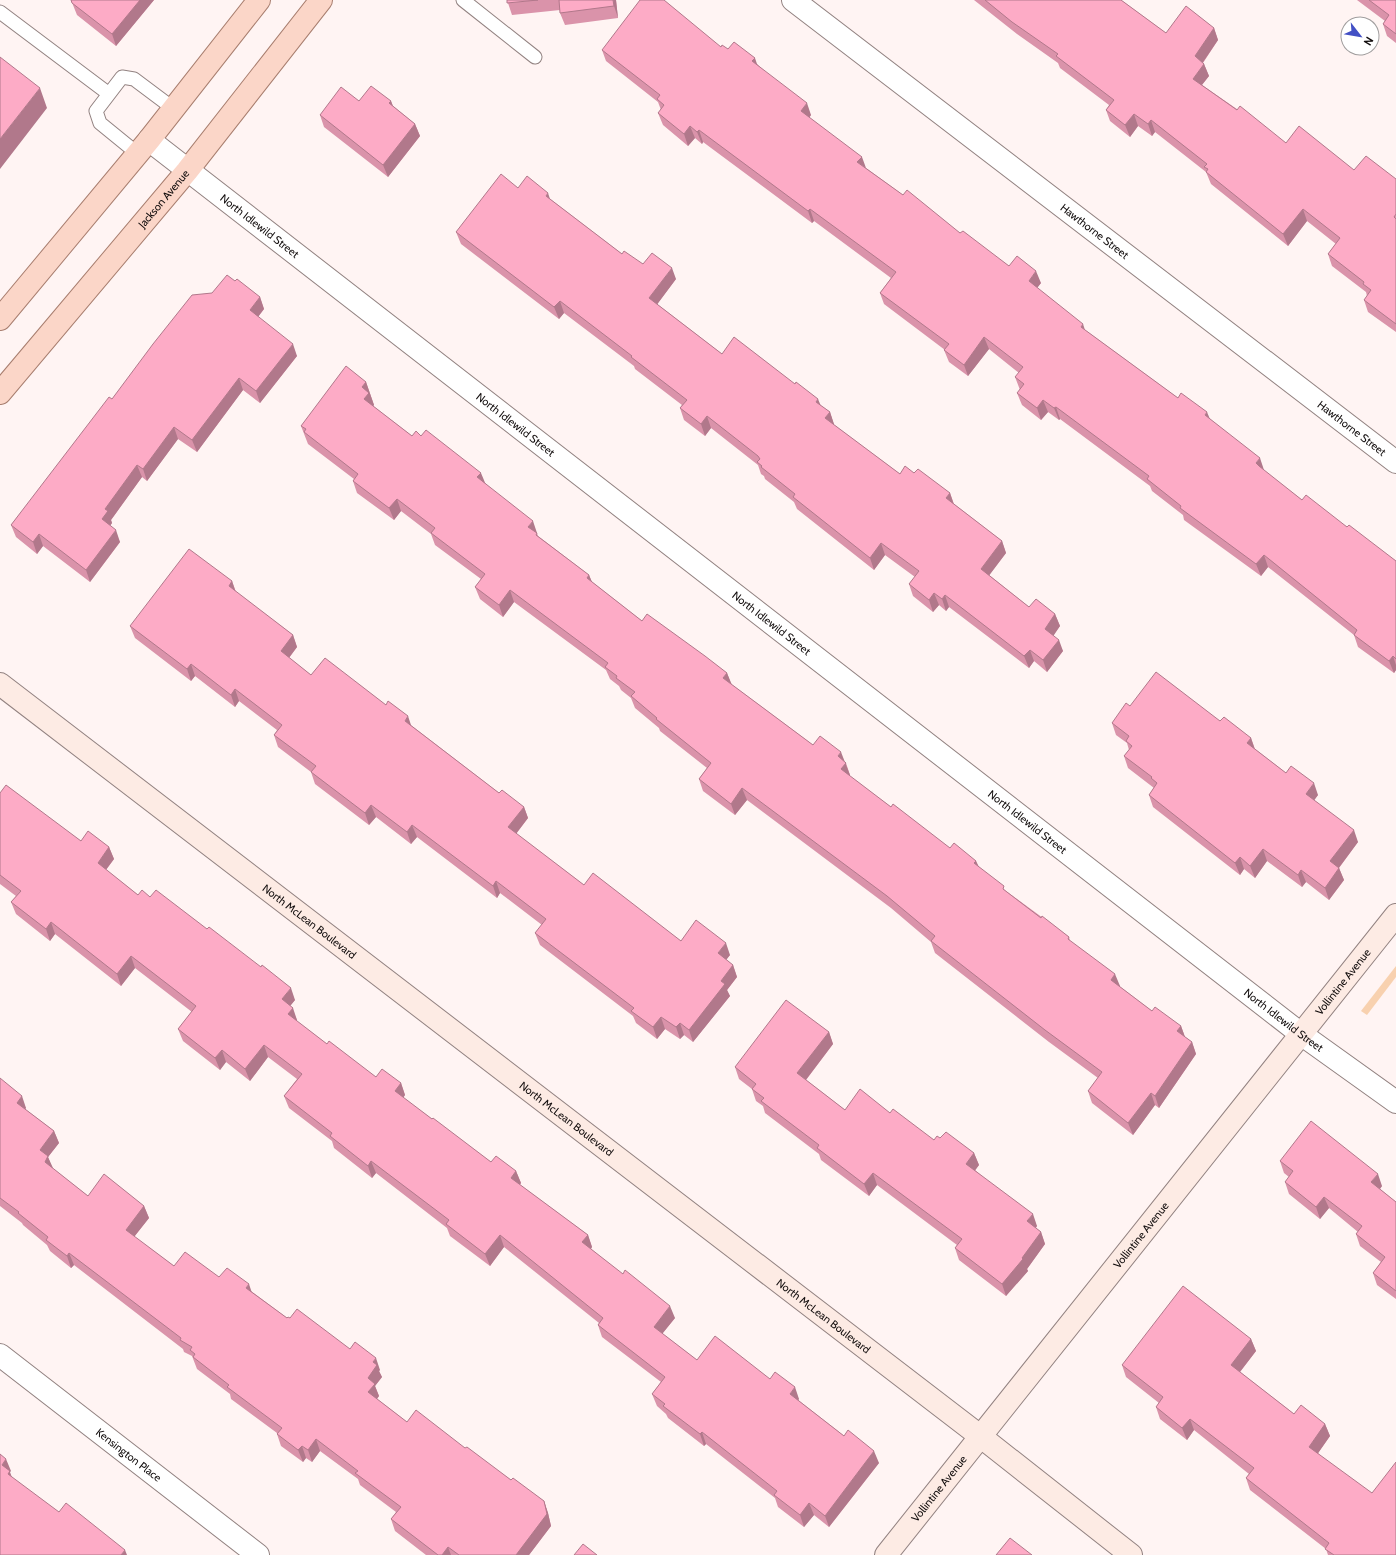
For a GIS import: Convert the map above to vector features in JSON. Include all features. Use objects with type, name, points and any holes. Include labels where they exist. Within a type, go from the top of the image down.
[{"type":"main road","points":[[0,319],[144,147],[259,0]]},
{"type":"main road","name":"Jackson Avenue","points":[[0,393],[187,171],[321,0]]},
{"type":"main road","name":"North McLean Boulevard","points":[[0,684],[980,1436],[1131,1555]]},
{"type":"main road","name":"Vollintine Avenue","points":[[886,1555],[1396,915]]},
{"type":"street","name":"Hawthorne Street","points":[[793,0],[1396,462]]},
{"type":"street","name":"North Idlewild Street","points":[[144,147],[187,171],[1301,1034],[1396,1102]]},
{"type":"street","name":"Kensington Place","points":[[0,1355],[258,1555]]},
{"type":"lane","points":[[463,0],[535,57]]},
{"type":"lane","points":[[0,12],[109,94]]},
{"type":"lane","points":[[144,147],[100,123],[96,111],[122,77],[134,79],[174,109]]},
{"type":"shaded area","points":[[1396,966],[1396,977],[1367,1015],[1361,1011]]},
{"type":"building","points":[[71,0],[140,0],[112,34],[72,3]]},
{"type":"building","points":[[507,0],[538,0],[507,3]]},
{"type":"building","points":[[559,0],[613,0],[614,6],[560,13]]},
{"type":"building","points":[[640,0],[664,0],[721,47],[722,45],[728,49],[734,42],[755,58],[752,61],[807,103],[801,111],[862,157],[857,162],[903,195],[907,190],[960,233],[963,231],[1009,266],[1017,256],[1036,271],[1029,281],[1083,324],[1081,327],[1178,398],[1181,393],[1207,412],[1205,415],[1260,458],[1256,463],[1259,466],[1302,500],[1306,495],[1347,527],[1349,525],[1396,561],[1396,659],[1393,656],[1389,661],[1354,635],[1357,630],[1264,555],[1256,564],[1180,508],[1181,506],[1147,479],[1149,476],[1056,407],[1054,408],[1043,400],[1037,408],[1017,393],[1024,384],[1015,377],[1023,367],[984,337],[964,365],[944,350],[949,344],[880,293],[896,272],[810,209],[808,211],[699,130],[697,132],[690,126],[684,134],[658,113],[664,105],[657,99],[660,95],[602,50]]},
{"type":"building","points":[[985,0],[1121,0],[1166,33],[1186,6],[1214,28],[1195,56],[1204,64],[1193,79],[1237,110],[1240,106],[1286,143],[1299,126],[1354,170],[1366,156],[1396,179],[1396,214],[1394,217],[1396,219],[1396,324],[1364,300],[1371,290],[1363,284],[1364,282],[1328,254],[1340,238],[1303,209],[1283,234],[1206,172],[1208,169],[1204,167],[1207,164],[1151,120],[1148,124],[1134,114],[1125,125],[1106,110],[1114,100],[1056,56],[1058,54],[1012,22]]},
{"type":"building","points":[[1369,0],[1396,0],[1396,34],[1383,24],[1389,15]]},
{"type":"building","points":[[0,57],[40,88],[0,139]]},
{"type":"building","points":[[371,86],[391,101],[389,103],[415,124],[383,165],[320,115],[341,87],[359,101]]},
{"type":"building","points":[[501,174],[518,188],[527,176],[548,193],[546,196],[622,254],[624,251],[643,264],[652,253],[672,268],[649,298],[722,354],[734,337],[795,384],[796,382],[818,399],[816,402],[830,412],[825,418],[900,474],[905,466],[914,473],[918,469],[950,493],[946,498],[1002,541],[981,569],[1029,607],[1036,599],[1055,614],[1045,629],[1059,640],[1043,660],[1030,650],[1024,656],[945,595],[942,599],[934,593],[929,600],[909,584],[919,571],[881,543],[870,558],[793,497],[795,494],[761,467],[762,466],[757,462],[760,459],[758,456],[707,416],[701,424],[680,408],[687,400],[631,357],[632,356],[560,301],[554,307],[456,232]]},
{"type":"building","points":[[227,275],[235,281],[237,279],[260,297],[250,310],[293,344],[256,391],[239,378],[192,440],[174,427],[143,469],[137,465],[105,509],[108,511],[102,519],[116,530],[86,570],[39,534],[33,542],[11,525],[109,397],[112,399],[192,295],[212,293]]},
{"type":"building","points":[[346,366],[366,382],[362,387],[369,393],[364,399],[412,436],[416,431],[421,436],[426,430],[481,473],[477,477],[533,521],[528,527],[537,533],[536,535],[589,575],[587,578],[642,621],[647,614],[705,656],[727,673],[723,678],[813,745],[820,736],[841,752],[838,756],[846,763],[841,769],[891,807],[893,804],[950,848],[954,843],[976,861],[974,863],[1004,886],[1003,889],[1041,918],[1042,916],[1069,937],[1068,939],[1115,974],[1111,980],[1152,1011],[1155,1007],[1181,1026],[1177,1031],[1192,1042],[1155,1096],[1151,1093],[1128,1123],[1088,1091],[1102,1072],[1045,1030],[931,941],[935,936],[887,896],[742,788],[731,804],[699,779],[711,763],[656,719],[657,718],[631,696],[635,692],[616,678],[617,676],[605,667],[608,663],[510,590],[499,605],[475,587],[485,574],[431,533],[435,528],[397,499],[389,508],[353,481],[358,474],[304,432],[306,429],[301,426]]},
{"type":"building","points":[[189,549],[232,581],[229,586],[293,635],[281,651],[311,675],[325,658],[386,705],[388,701],[408,716],[405,721],[499,793],[502,790],[524,807],[508,827],[584,885],[593,873],[681,941],[696,920],[726,943],[718,953],[733,965],[721,981],[725,984],[689,1030],[680,1023],[676,1027],[661,1017],[653,1027],[631,1011],[634,1008],[535,933],[546,919],[496,881],[493,886],[412,825],[407,832],[371,805],[365,813],[311,772],[316,766],[274,735],[282,725],[235,689],[231,695],[191,664],[187,669],[130,626]]},
{"type":"building","points":[[1156,672],[1220,721],[1224,717],[1251,738],[1247,743],[1286,773],[1291,766],[1314,783],[1306,794],[1354,830],[1330,861],[1339,868],[1325,888],[1301,870],[1298,875],[1263,849],[1250,866],[1240,857],[1235,863],[1149,795],[1157,783],[1151,778],[1152,777],[1124,756],[1132,746],[1126,741],[1129,736],[1112,723],[1126,703],[1130,706]]},
{"type":"building","points":[[6,785],[81,841],[88,831],[109,847],[98,863],[138,895],[142,890],[150,897],[156,890],[207,929],[209,927],[261,967],[262,965],[291,988],[282,999],[293,1008],[288,1014],[327,1044],[329,1041],[376,1077],[382,1069],[401,1083],[395,1091],[491,1162],[496,1156],[516,1171],[511,1178],[588,1235],[582,1242],[623,1274],[625,1270],[670,1306],[654,1327],[697,1360],[715,1336],[770,1379],[775,1372],[795,1387],[790,1394],[844,1436],[848,1430],[874,1451],[825,1516],[809,1503],[800,1515],[774,1495],[777,1491],[702,1432],[700,1434],[663,1406],[665,1404],[652,1394],[665,1377],[598,1325],[603,1318],[500,1235],[485,1254],[446,1224],[449,1220],[371,1161],[368,1166],[330,1136],[332,1133],[284,1096],[302,1074],[264,1045],[245,1069],[222,1050],[215,1058],[178,1029],[196,1006],[131,956],[117,974],[51,922],[46,929],[11,902],[21,891],[0,875],[0,793]]},
{"type":"building","points":[[786,1000],[829,1032],[797,1073],[845,1110],[860,1089],[890,1113],[893,1109],[934,1140],[937,1136],[940,1138],[946,1132],[974,1153],[966,1164],[1033,1214],[1027,1221],[1041,1232],[1022,1258],[1023,1259],[1002,1284],[955,1248],[962,1239],[873,1173],[864,1184],[817,1148],[819,1145],[761,1101],[764,1098],[752,1089],[756,1084],[735,1067]]},
{"type":"building","points":[[0,1078],[22,1096],[17,1103],[54,1131],[40,1150],[48,1156],[45,1162],[88,1196],[104,1174],[144,1206],[126,1230],[174,1266],[185,1252],[219,1277],[227,1268],[249,1284],[246,1288],[287,1318],[290,1318],[297,1309],[350,1349],[355,1342],[376,1358],[373,1362],[377,1365],[368,1378],[375,1384],[368,1392],[407,1422],[416,1410],[465,1448],[467,1447],[511,1480],[513,1478],[544,1501],[547,1514],[516,1555],[459,1555],[448,1547],[442,1555],[438,1555],[391,1519],[401,1507],[355,1473],[358,1471],[316,1439],[308,1450],[302,1446],[298,1450],[277,1434],[282,1428],[227,1387],[229,1385],[193,1357],[195,1354],[190,1350],[192,1347],[180,1340],[181,1338],[69,1253],[67,1256],[46,1240],[48,1237],[0,1198]]},
{"type":"building","points":[[1311,1121],[1378,1174],[1371,1182],[1396,1202],[1396,1291],[1373,1273],[1385,1257],[1356,1234],[1362,1226],[1324,1197],[1316,1207],[1285,1182],[1293,1171],[1280,1161]]},
{"type":"building","points":[[1183,1286],[1251,1339],[1231,1365],[1294,1414],[1301,1405],[1325,1424],[1309,1447],[1372,1493],[1396,1462],[1396,1555],[1334,1555],[1325,1549],[1329,1543],[1246,1478],[1254,1468],[1190,1419],[1182,1428],[1156,1407],[1163,1397],[1122,1365]]},
{"type":"building","points":[[0,1454],[6,1459],[2,1465],[10,1471],[8,1474],[59,1512],[66,1503],[125,1550],[121,1555],[0,1555]]},
{"type":"building","points":[[1010,1538],[1032,1555],[996,1555]]},
{"type":"building","points":[[583,1544],[597,1555],[574,1555]]}]
